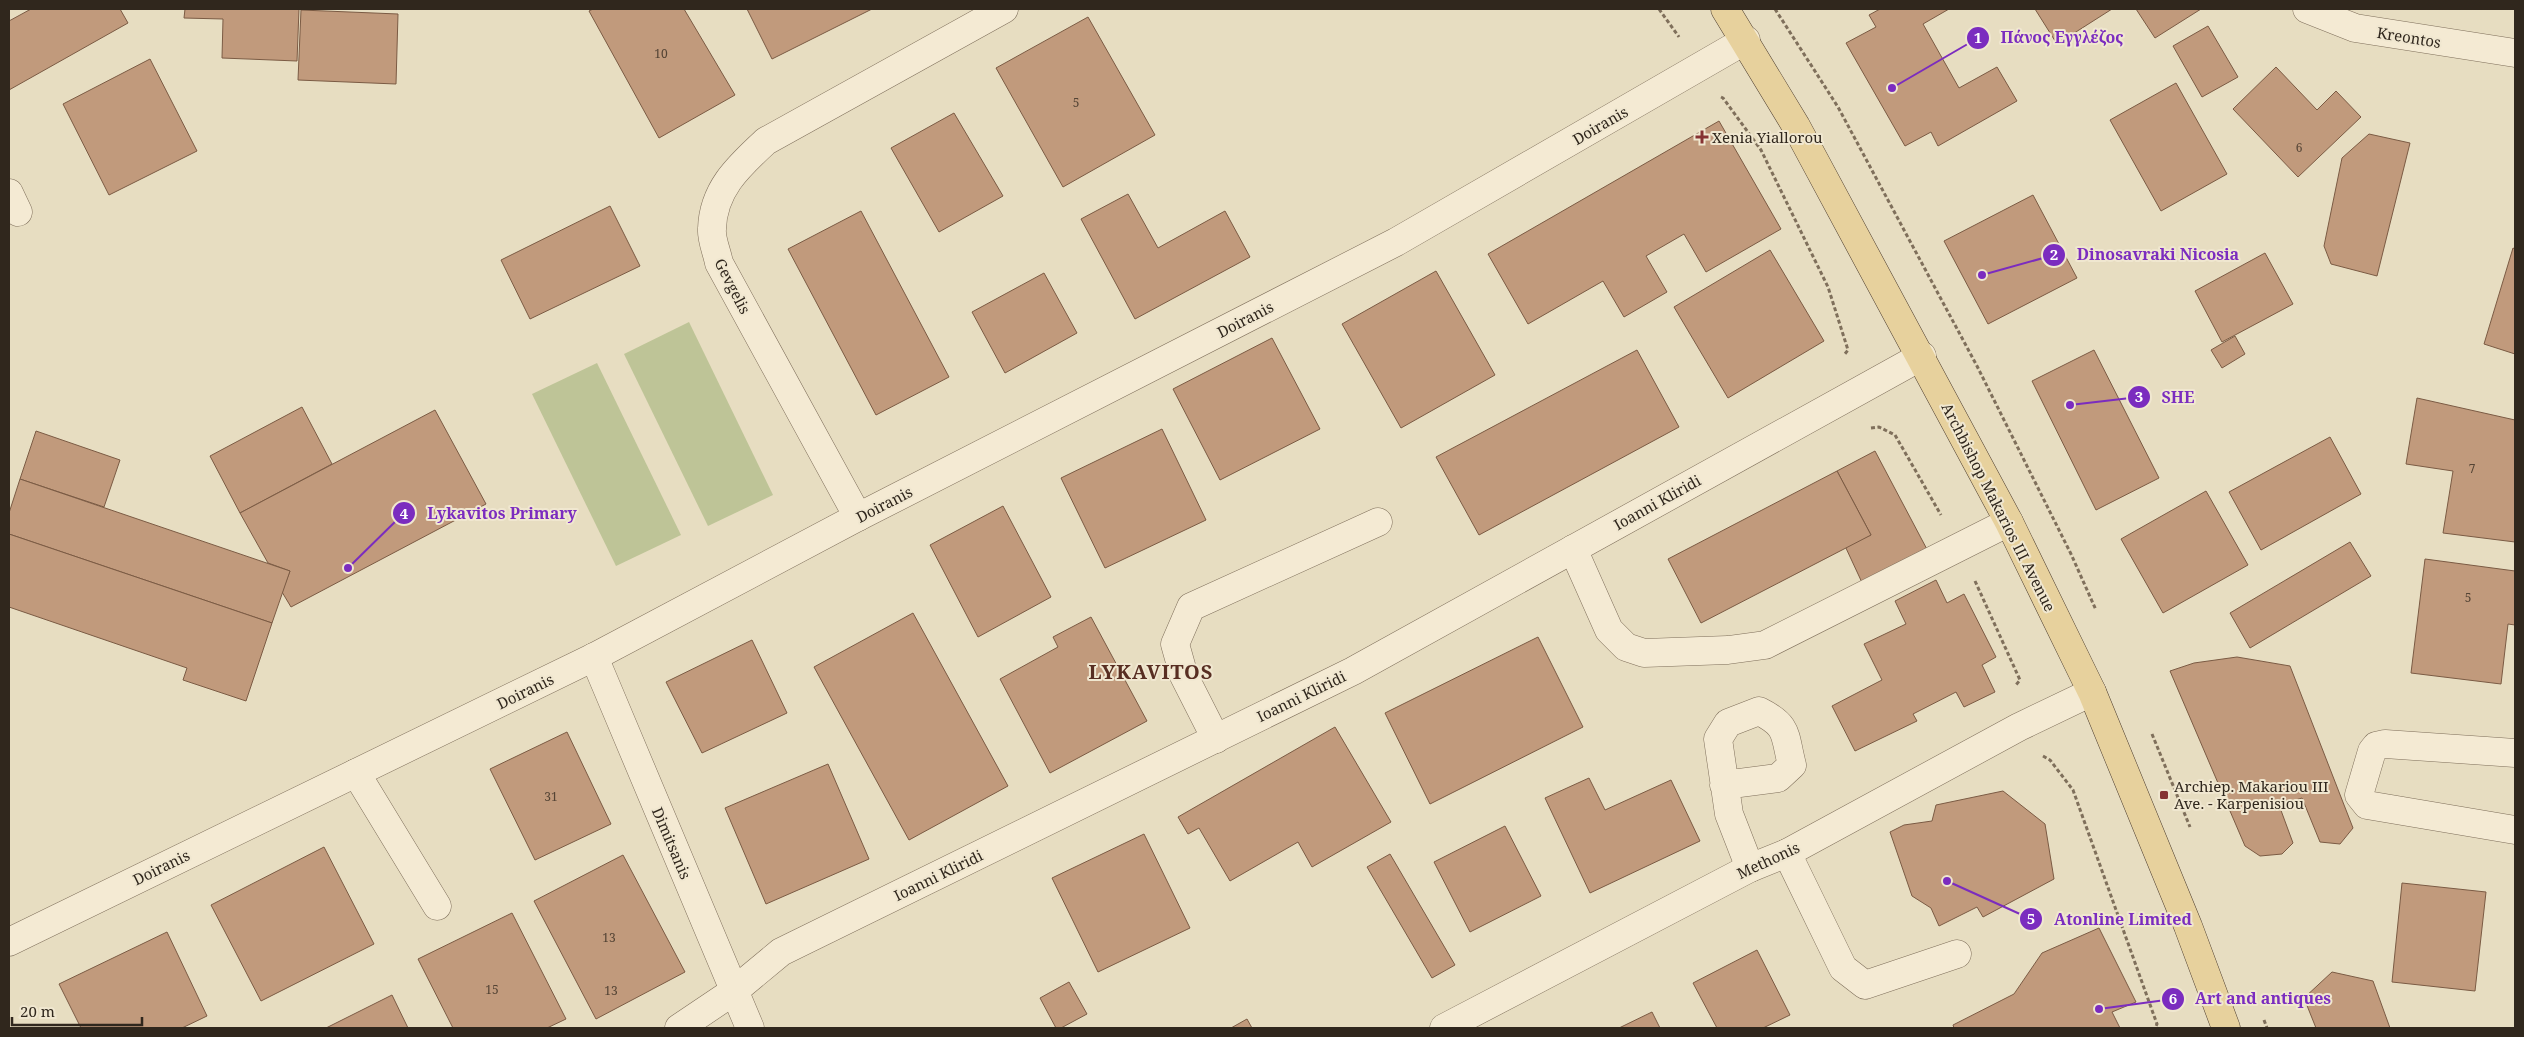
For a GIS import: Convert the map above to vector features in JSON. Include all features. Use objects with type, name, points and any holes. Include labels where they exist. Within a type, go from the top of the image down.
[{"type":"main road","name":"Archbishop Makarios III Avenue","points":[[1725,9],[1746,40],[1796,126],[1922,356],[2009,522],[2092,692],[2188,926],[2226,1028]]},
{"type":"street","name":"Gevgelis","points":[[858,517],[719,263],[711,230],[717,198],[735,170],[766,140],[1004,9]]},
{"type":"street","name":"Kreontos","points":[[2307,9],[2355,28],[2515,53]]},
{"type":"street","name":"Doiranis","points":[[9,942],[594,657],[858,517],[1396,242],[1746,40]]},
{"type":"street","name":"Ioanni Kliridi","points":[[679,1028],[734,991],[781,952],[1353,671],[1922,356]]},
{"type":"street","points":[[1216,739],[1184,676],[1175,644],[1191,606],[1378,522]]},
{"type":"street","points":[[1573,549],[1609,630],[1626,647],[1644,653],[1720,650],[1765,645],[2009,522]]},
{"type":"street","name":"Dimitsanis","points":[[594,657],[750,1028]]},
{"type":"street","name":"Methonis","points":[[1444,1028],[1750,868],[1787,853],[2019,726],[2092,692]]},
{"type":"street","points":[[2515,753],[2385,744],[2376,746],[2372,751],[2359,795],[2367,805],[2515,830]]},
{"type":"street","points":[[356,772],[437,906]]},
{"type":"street","points":[[1724,785],[1728,814],[1750,868]]},
{"type":"street","points":[[1787,853],[1843,968],[1865,985],[1957,954]]},
{"type":"path","points":[[1775,9],[1838,107]]},
{"type":"path","points":[[1714,96],[1724,98],[1761,150],[1828,287],[1848,350],[1825,379],[1850,430],[1879,427],[1895,434],[1960,548],[2020,680],[2007,696],[2030,750],[2050,760],[2073,790],[2132,948],[2157,1024],[2155,1028]]},
{"type":"green space","points":[[689,322],[773,495],[708,526],[624,354]]},
{"type":"green space","points":[[597,363],[681,535],[616,566],[532,394]]},
{"type":"building","points":[[31,9],[120,9],[128,23],[9,90],[9,21]]},
{"type":"building","points":[[185,9],[299,9],[297,61],[222,58],[223,19],[184,18]]},
{"type":"building","points":[[593,9],[684,9],[735,95],[659,138],[589,11]]},
{"type":"building","points":[[747,9],[872,9],[772,59]]},
{"type":"building","points":[[1880,9],[1949,9],[1923,24],[1959,88],[1997,67],[2017,101],[1938,146],[1931,132],[1905,146],[1846,43],[1876,27],[1869,15]]},
{"type":"building","points":[[2035,9],[2112,9],[2057,44]]},
{"type":"building","points":[[2136,9],[2201,9],[2155,38]]},
{"type":"building","points":[[301,10],[398,14],[396,84],[298,80]]},
{"type":"building","points":[[1088,17],[1155,135],[1063,187],[996,68]]},
{"type":"building","points":[[2208,26],[2238,77],[2202,97],[2173,46]]},
{"type":"building","points":[[150,59],[197,151],[109,195],[63,104]]},
{"type":"building","points":[[2276,67],[2317,110],[2336,91],[2361,117],[2298,177],[2233,109]]},
{"type":"building","points":[[2176,83],[2227,174],[2161,211],[2110,120]]},
{"type":"building","points":[[954,113],[1003,196],[939,232],[891,148]]},
{"type":"building","points":[[1719,121],[1781,229],[1706,272],[1684,234],[1646,256],[1667,292],[1624,317],[1603,281],[1528,324],[1488,254]]},
{"type":"building","points":[[2369,134],[2410,143],[2377,276],[2331,264],[2324,246],[2342,158]]},
{"type":"building","points":[[1128,194],[1158,248],[1225,211],[1250,257],[1135,319],[1081,219]]},
{"type":"building","points":[[2033,195],[2077,278],[1988,324],[1944,241]]},
{"type":"building","points":[[610,206],[640,266],[530,319],[501,260]]},
{"type":"building","points":[[861,211],[949,377],[876,415],[788,249]]},
{"type":"building","points":[[2513,248],[2515,249],[2515,354],[2484,344]]},
{"type":"building","points":[[1770,250],[1824,341],[1728,398],[1674,307]]},
{"type":"building","points":[[2265,253],[2293,304],[2222,342],[2195,291]]},
{"type":"building","points":[[1436,271],[1495,375],[1401,428],[1342,324]]},
{"type":"building","points":[[1044,273],[1077,333],[1005,373],[972,312]]},
{"type":"building","points":[[2235,336],[2245,354],[2222,368],[2211,350]]},
{"type":"building","points":[[1272,338],[1320,429],[1220,480],[1173,389]]},
{"type":"building","points":[[1637,350],[1679,427],[1479,535],[1436,457]]},
{"type":"building","points":[[2094,350],[2159,478],[2096,510],[2032,381]]},
{"type":"building","points":[[2417,398],[2515,420],[2515,542],[2443,533],[2453,471],[2406,464]]},
{"type":"building","points":[[302,407],[332,464],[240,513],[210,456]]},
{"type":"building","points":[[435,410],[486,504],[291,607],[282,592],[290,571],[268,563],[240,513]]},
{"type":"building","points":[[1162,429],[1206,520],[1105,568],[1061,478]]},
{"type":"building","points":[[36,431],[120,460],[104,507],[20,479]]},
{"type":"building","points":[[2330,437],[2361,494],[2261,550],[2229,492]]},
{"type":"building","points":[[1875,451],[1930,555],[1865,589],[1845,546],[1871,535],[1837,471]]},
{"type":"building","points":[[1837,471],[1871,535],[1701,623],[1668,559]]},
{"type":"building","points":[[20,479],[290,571],[272,623],[9,534],[9,513]]},
{"type":"building","points":[[2206,491],[2248,565],[2163,613],[2121,539]]},
{"type":"building","points":[[1003,506],[1051,597],[978,637],[930,545]]},
{"type":"building","points":[[9,534],[272,623],[246,701],[183,680],[187,668],[9,607]]},
{"type":"building","points":[[2350,542],[2371,576],[2250,648],[2230,613]]},
{"type":"building","points":[[2425,559],[2515,571],[2515,625],[2508,624],[2501,684],[2411,673]]},
{"type":"building","points":[[1936,580],[1947,603],[1964,594],[1996,657],[1982,665],[1995,692],[1964,707],[1956,692],[1913,714],[1917,721],[1855,751],[1832,706],[1882,680],[1864,644],[1906,624],[1895,601]]},
{"type":"building","points":[[913,613],[1008,786],[909,840],[814,667]]},
{"type":"building","points":[[1091,617],[1147,721],[1050,773],[1000,679],[1058,647],[1053,637]]},
{"type":"building","points":[[1538,637],[1583,727],[1430,804],[1385,713]]},
{"type":"building","points":[[752,640],[787,713],[702,753],[666,682]]},
{"type":"building","points":[[2237,657],[2290,666],[2353,828],[2340,844],[2320,842],[2302,798],[2279,805],[2293,843],[2282,854],[2260,856],[2245,846],[2170,671],[2194,663]]},
{"type":"building","points":[[1335,727],[1391,822],[1312,867],[1298,842],[1230,881],[1199,828],[1188,834],[1178,817]]},
{"type":"building","points":[[567,732],[611,824],[535,860],[490,769]]},
{"type":"building","points":[[828,764],[869,859],[766,904],[725,808]]},
{"type":"building","points":[[1589,778],[1605,810],[1671,780],[1700,841],[1590,893],[1545,798]]},
{"type":"building","points":[[2003,791],[2045,824],[2054,879],[1983,917],[1977,907],[1939,926],[1931,908],[1912,896],[1890,832],[1904,825],[1932,821],[1936,805]]},
{"type":"building","points":[[1505,826],[1541,896],[1470,932],[1434,862]]},
{"type":"building","points":[[1144,834],[1190,928],[1098,972],[1052,878]]},
{"type":"building","points":[[324,847],[374,944],[261,1001],[211,905]]},
{"type":"building","points":[[1390,854],[1455,965],[1432,978],[1367,867]]},
{"type":"building","points":[[623,855],[685,972],[596,1019],[534,901]]},
{"type":"building","points":[[2402,883],[2486,892],[2475,991],[2392,982]]},
{"type":"building","points":[[512,913],[566,1019],[547,1028],[453,1028],[418,959]]},
{"type":"building","points":[[2099,928],[2136,1002],[2112,1012],[2120,1028],[1954,1028],[1953,1025],[2014,994],[2042,953]]},
{"type":"building","points":[[167,932],[207,1016],[182,1028],[81,1028],[59,984]]},
{"type":"building","points":[[1757,950],[1790,1015],[1763,1028],[1717,1028],[1693,983]]},
{"type":"building","points":[[2332,972],[2373,981],[2390,1028],[2316,1028],[2304,998]]},
{"type":"building","points":[[1069,982],[1087,1014],[1061,1028],[1056,1028],[1040,998]]},
{"type":"building","points":[[392,995],[408,1028],[326,1028]]},
{"type":"building","points":[[1652,1012],[1660,1028],[1619,1028]]},
{"type":"building","points":[[1247,1019],[1252,1028],[1231,1028]]},
{"type":"place","name":"Πάνος Εγγλέζος","points":[[1892,88]]},
{"type":"place","name":"Xenia Yiallorou","points":[[1702,137]]},
{"type":"place","name":"Dinosavraki Nicosia","points":[[1982,275]]},
{"type":"place","name":"SHE","points":[[2070,405]]},
{"type":"place","name":"Lykavitos Primary","points":[[348,568]]},
{"type":"place","name":"Archiep. Makariou III Ave. - Karpenisiou","points":[[2164,795]]},
{"type":"place","name":"Atonline Limited","points":[[1947,881]]},
{"type":"place","name":"Art and antiques","points":[[2099,1009]]},
{"type":"district","name":"LYKAVITOS","points":[[1151,671]]}]
